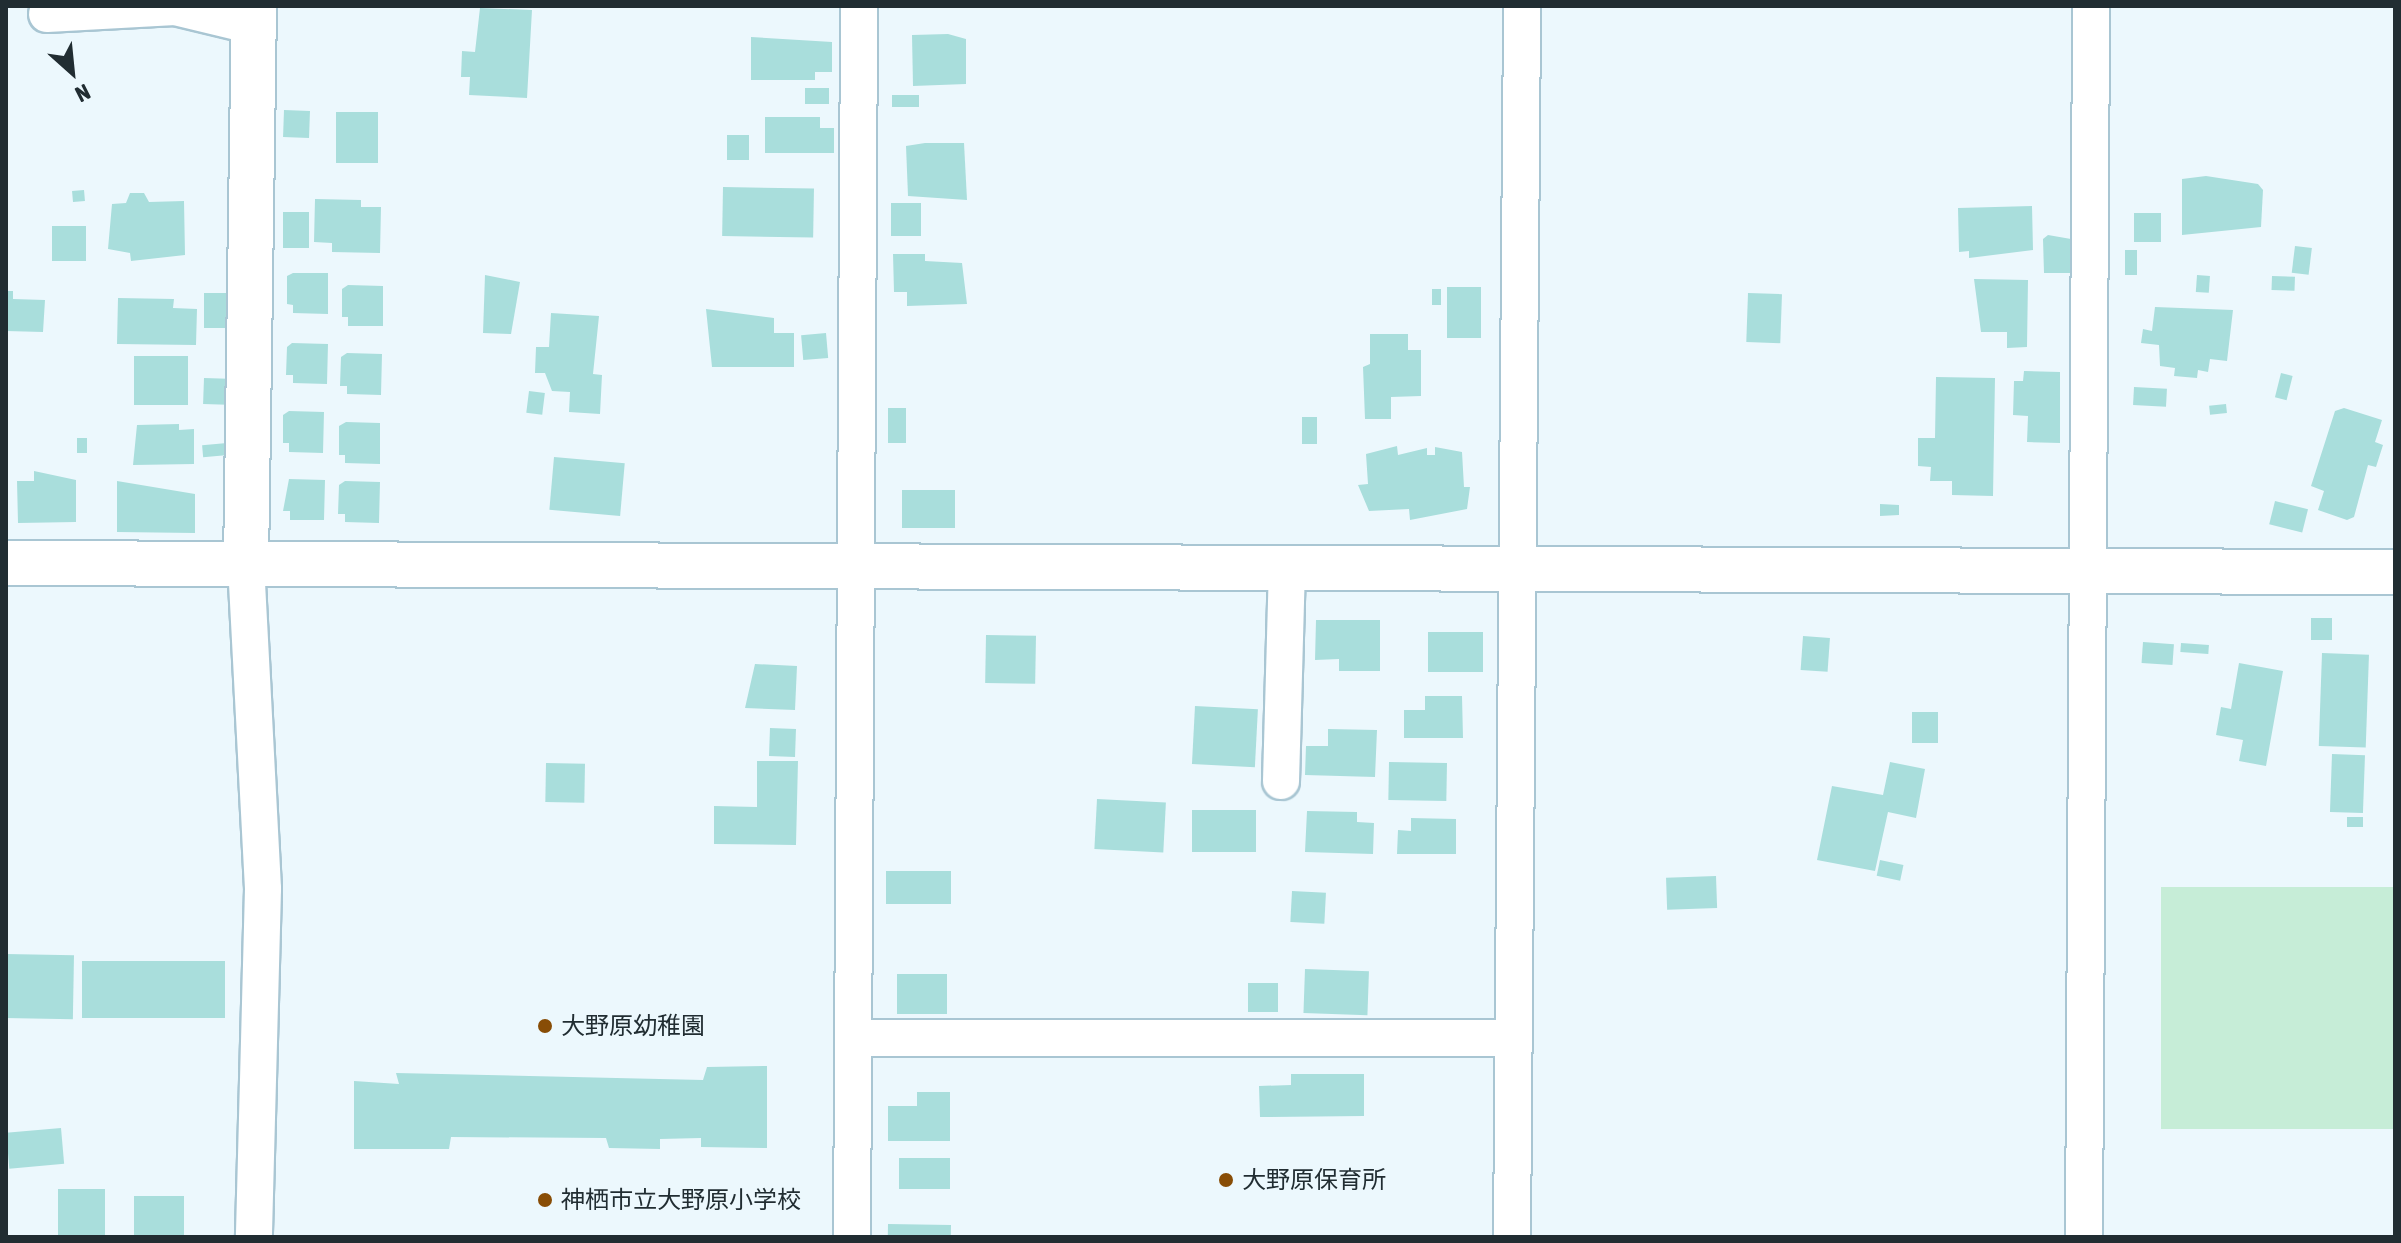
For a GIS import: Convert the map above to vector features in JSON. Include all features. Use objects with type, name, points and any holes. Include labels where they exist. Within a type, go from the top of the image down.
[{"type":"street","points":[[852,1237],[859,6]]},
{"type":"street","points":[[1512,1237],[1522,6]]},
{"type":"street","points":[[2084,1237],[2091,6]]},
{"type":"street","points":[[47,14],[175,7],[254,16],[246,564],[263,889],[254,1237]]},
{"type":"street","points":[[6,563],[2395,572]]},
{"type":"street","points":[[1281,781],[1287,567]]},
{"type":"street","points":[[853,1038],[1513,1038]]},
{"type":"green space","points":[[2161,887],[2395,887],[2395,1129],[2161,1129]]},
{"type":"building","points":[[480,8],[532,10],[527,98],[469,95],[470,77],[461,77],[462,51],[475,52]]},
{"type":"building","points":[[948,34],[966,39],[966,84],[913,86],[912,35]]},
{"type":"building","points":[[751,37],[832,42],[832,72],[815,72],[815,80],[751,80]]},
{"type":"building","points":[[805,88],[829,88],[829,104],[805,104]]},
{"type":"building","points":[[892,95],[919,95],[919,107],[892,107]]},
{"type":"building","points":[[284,110],[310,111],[309,138],[283,137]]},
{"type":"building","points":[[336,112],[378,112],[378,163],[336,163]]},
{"type":"building","points":[[765,117],[820,117],[820,128],[834,128],[834,153],[765,153]]},
{"type":"building","points":[[727,135],[749,135],[749,160],[727,160]]},
{"type":"building","points":[[964,143],[967,200],[908,196],[906,146]]},
{"type":"building","points":[[2206,176],[2258,184],[2263,190],[2261,227],[2182,235],[2182,179]]},
{"type":"building","points":[[723,187],[814,189],[813,238],[722,236]]},
{"type":"building","points":[[84,190],[85,201],[73,202],[72,191]]},
{"type":"building","points":[[130,193],[144,193],[149,202],[184,201],[185,255],[131,261],[130,253],[108,249],[112,204],[126,203]]},
{"type":"building","points":[[315,199],[361,200],[361,207],[381,207],[380,253],[332,252],[332,243],[314,242]]},
{"type":"building","points":[[891,203],[921,203],[921,236],[891,236]]},
{"type":"building","points":[[2032,206],[2033,250],[1969,258],[1969,251],[1959,252],[1958,208]]},
{"type":"building","points":[[283,212],[309,212],[309,248],[283,248]]},
{"type":"building","points":[[2134,213],[2161,213],[2161,242],[2134,242]]},
{"type":"building","points":[[52,226],[86,226],[86,261],[52,261]]},
{"type":"building","points":[[2048,235],[2071,239],[2072,273],[2044,273],[2043,239]]},
{"type":"building","points":[[2295,246],[2312,248],[2309,275],[2292,273]]},
{"type":"building","points":[[2125,250],[2137,250],[2137,275],[2125,275]]},
{"type":"building","points":[[893,254],[925,254],[925,261],[962,263],[967,304],[907,306],[907,292],[894,292]]},
{"type":"building","points":[[293,273],[328,273],[328,314],[293,313],[293,305],[287,304],[287,276]]},
{"type":"building","points":[[485,275],[520,282],[511,334],[483,333]]},
{"type":"building","points":[[2197,275],[2210,276],[2209,293],[2196,292]]},
{"type":"building","points":[[2272,276],[2295,277],[2294,291],[2272,290]]},
{"type":"building","points":[[1974,279],[2028,280],[2027,347],[2007,348],[2007,332],[1981,332]]},
{"type":"building","points":[[348,285],[383,286],[383,326],[348,326],[348,317],[342,317],[342,289]]},
{"type":"building","points":[[1447,287],[1481,287],[1481,338],[1447,338]]},
{"type":"building","points":[[1432,289],[1441,289],[1441,305],[1432,305]]},
{"type":"building","points":[[6,291],[13,291],[13,299],[45,300],[43,332],[6,331]]},
{"type":"building","points":[[204,293],[230,293],[230,328],[204,328]]},
{"type":"building","points":[[1748,293],[1782,294],[1780,343],[1746,342]]},
{"type":"building","points":[[118,298],[174,299],[173,308],[197,309],[196,345],[117,344]]},
{"type":"building","points":[[2155,307],[2233,310],[2227,361],[2210,359],[2208,372],[2198,370],[2197,378],[2174,376],[2175,368],[2160,366],[2159,345],[2141,343],[2143,329],[2152,331]]},
{"type":"building","points":[[706,309],[774,318],[774,333],[794,333],[794,367],[712,367]]},
{"type":"building","points":[[551,313],[599,316],[593,374],[602,375],[600,414],[569,412],[570,392],[552,391],[545,373],[535,373],[536,347],[549,347]]},
{"type":"building","points":[[826,333],[828,358],[803,360],[801,335]]},
{"type":"building","points":[[1370,334],[1408,334],[1408,350],[1421,350],[1421,396],[1391,397],[1391,419],[1365,419],[1363,367],[1370,364]]},
{"type":"building","points":[[292,343],[328,344],[327,384],[293,383],[293,375],[286,375],[287,347]]},
{"type":"building","points":[[347,353],[382,354],[381,395],[347,394],[347,386],[340,386],[341,357]]},
{"type":"building","points":[[134,356],[188,356],[188,405],[134,405]]},
{"type":"building","points":[[2024,371],[2060,372],[2060,443],[2027,442],[2028,416],[2013,415],[2014,381],[2023,381]]},
{"type":"building","points":[[2281,373],[2293,376],[2287,400],[2275,397]]},
{"type":"building","points":[[1936,377],[1995,378],[1993,496],[1952,495],[1952,481],[1930,481],[1931,467],[1918,466],[1918,438],[1935,438]]},
{"type":"building","points":[[204,378],[228,379],[227,405],[203,404]]},
{"type":"building","points":[[2134,387],[2167,389],[2166,407],[2133,405]]},
{"type":"building","points":[[529,391],[545,393],[542,415],[526,413]]},
{"type":"building","points":[[2226,404],[2227,413],[2210,415],[2209,406]]},
{"type":"building","points":[[888,408],[906,408],[906,443],[888,443]]},
{"type":"building","points":[[2344,408],[2382,420],[2375,442],[2383,445],[2376,467],[2368,465],[2354,517],[2347,520],[2318,510],[2324,491],[2311,486],[2335,411]]},
{"type":"building","points":[[289,411],[324,412],[323,453],[289,452],[289,443],[283,443],[283,415]]},
{"type":"building","points":[[1302,417],[1317,417],[1317,444],[1302,444]]},
{"type":"building","points":[[346,422],[380,423],[380,464],[345,463],[345,455],[339,455],[339,426]]},
{"type":"building","points":[[179,424],[179,430],[194,429],[194,464],[133,465],[137,425]]},
{"type":"building","points":[[77,438],[87,438],[87,453],[77,453]]},
{"type":"building","points":[[227,443],[228,455],[203,457],[202,445]]},
{"type":"building","points":[[1397,446],[1398,455],[1427,448],[1427,455],[1435,455],[1435,447],[1462,452],[1464,487],[1470,487],[1467,509],[1410,520],[1409,509],[1369,511],[1358,485],[1368,484],[1366,454]]},
{"type":"building","points":[[554,457],[625,463],[620,516],[549,510]]},
{"type":"building","points":[[34,471],[76,480],[76,522],[18,523],[17,481],[34,481]]},
{"type":"building","points":[[289,479],[325,480],[324,520],[290,520],[290,511],[283,511]]},
{"type":"building","points":[[117,481],[195,494],[195,533],[117,532]]},
{"type":"building","points":[[345,481],[380,482],[379,523],[345,522],[345,514],[338,514],[339,485]]},
{"type":"building","points":[[902,490],[955,490],[955,528],[902,528]]},
{"type":"building","points":[[2275,501],[2308,509],[2302,533],[2269,524]]},
{"type":"building","points":[[1880,504],[1899,505],[1899,515],[1880,516]]},
{"type":"building","points":[[2311,618],[2332,618],[2332,640],[2311,640]]},
{"type":"building","points":[[1316,620],[1380,620],[1380,671],[1339,671],[1339,659],[1315,660]]},
{"type":"building","points":[[1428,632],[1483,632],[1483,672],[1428,672]]},
{"type":"building","points":[[986,635],[1036,636],[1035,684],[985,683]]},
{"type":"building","points":[[1803,636],[1830,638],[1828,672],[1801,670]]},
{"type":"building","points":[[2143,642],[2174,644],[2172,665],[2142,663]]},
{"type":"building","points":[[2181,643],[2209,645],[2208,654],[2180,652]]},
{"type":"building","points":[[2322,653],[2369,655],[2366,748],[2319,746]]},
{"type":"building","points":[[2239,663],[2283,671],[2266,766],[2239,761],[2243,740],[2216,735],[2221,707],[2231,709]]},
{"type":"building","points":[[755,664],[797,666],[795,710],[745,708]]},
{"type":"building","points":[[1425,696],[1462,696],[1463,738],[1404,738],[1404,710],[1425,710]]},
{"type":"building","points":[[1195,706],[1258,709],[1255,767],[1192,764]]},
{"type":"building","points":[[1912,712],[1938,712],[1938,743],[1912,743]]},
{"type":"building","points":[[770,728],[796,729],[795,757],[769,756]]},
{"type":"building","points":[[1328,729],[1377,730],[1375,777],[1305,775],[1306,746],[1328,746]]},
{"type":"building","points":[[2332,754],[2365,755],[2363,813],[2330,812]]},
{"type":"building","points":[[757,761],[798,761],[796,845],[714,844],[714,806],[757,807]]},
{"type":"building","points":[[1389,762],[1447,763],[1446,801],[1388,800]]},
{"type":"building","points":[[1890,762],[1925,769],[1916,818],[1888,812],[1875,871],[1817,860],[1832,786],[1883,795]]},
{"type":"building","points":[[546,763],[585,764],[584,803],[545,802]]},
{"type":"building","points":[[1097,799],[1166,803],[1163,853],[1094,849]]},
{"type":"building","points":[[1192,810],[1256,810],[1256,852],[1192,852]]},
{"type":"building","points":[[1307,811],[1357,812],[1357,822],[1374,823],[1373,854],[1305,852]]},
{"type":"building","points":[[2347,817],[2363,817],[2363,827],[2347,827]]},
{"type":"building","points":[[1411,818],[1456,819],[1456,854],[1397,854],[1398,830],[1411,831]]},
{"type":"building","points":[[1880,860],[1903,865],[1900,881],[1877,876]]},
{"type":"building","points":[[886,871],[951,871],[951,904],[886,904]]},
{"type":"building","points":[[1716,876],[1717,908],[1667,910],[1666,878]]},
{"type":"building","points":[[1292,891],[1326,893],[1324,924],[1290,922]]},
{"type":"building","points":[[6,954],[74,955],[73,1019],[6,1018]]},
{"type":"building","points":[[82,961],[225,961],[225,1018],[82,1018]]},
{"type":"building","points":[[1305,969],[1369,971],[1367,1015],[1303,1013]]},
{"type":"building","points":[[897,974],[947,974],[947,1014],[897,1014]]},
{"type":"building","points":[[1248,983],[1278,983],[1278,1012],[1248,1012]]},
{"type":"building","points":[[767,1066],[767,1148],[701,1147],[701,1138],[660,1139],[660,1149],[609,1148],[606,1138],[451,1137],[449,1149],[354,1149],[354,1081],[399,1084],[396,1073],[703,1080],[707,1067]]},
{"type":"building","points":[[1291,1074],[1364,1074],[1364,1116],[1260,1117],[1259,1086],[1291,1085]]},
{"type":"building","points":[[917,1092],[950,1092],[950,1141],[888,1141],[888,1106],[917,1106]]},
{"type":"building","points":[[61,1128],[64,1164],[9,1169],[6,1133]]},
{"type":"building","points":[[899,1158],[950,1158],[950,1189],[899,1189]]},
{"type":"building","points":[[58,1189],[105,1189],[105,1236],[58,1236]]},
{"type":"building","points":[[134,1196],[184,1196],[184,1237],[134,1237]]},
{"type":"building","points":[[888,1224],[951,1225],[951,1237],[888,1237]]},
{"type":"place","name":"大野原幼稚園","points":[[545,1026]]},
{"type":"place","name":"大野原保育所","points":[[1226,1180]]},
{"type":"place","name":"神栖市立大野原小学校","points":[[545,1200]]}]
